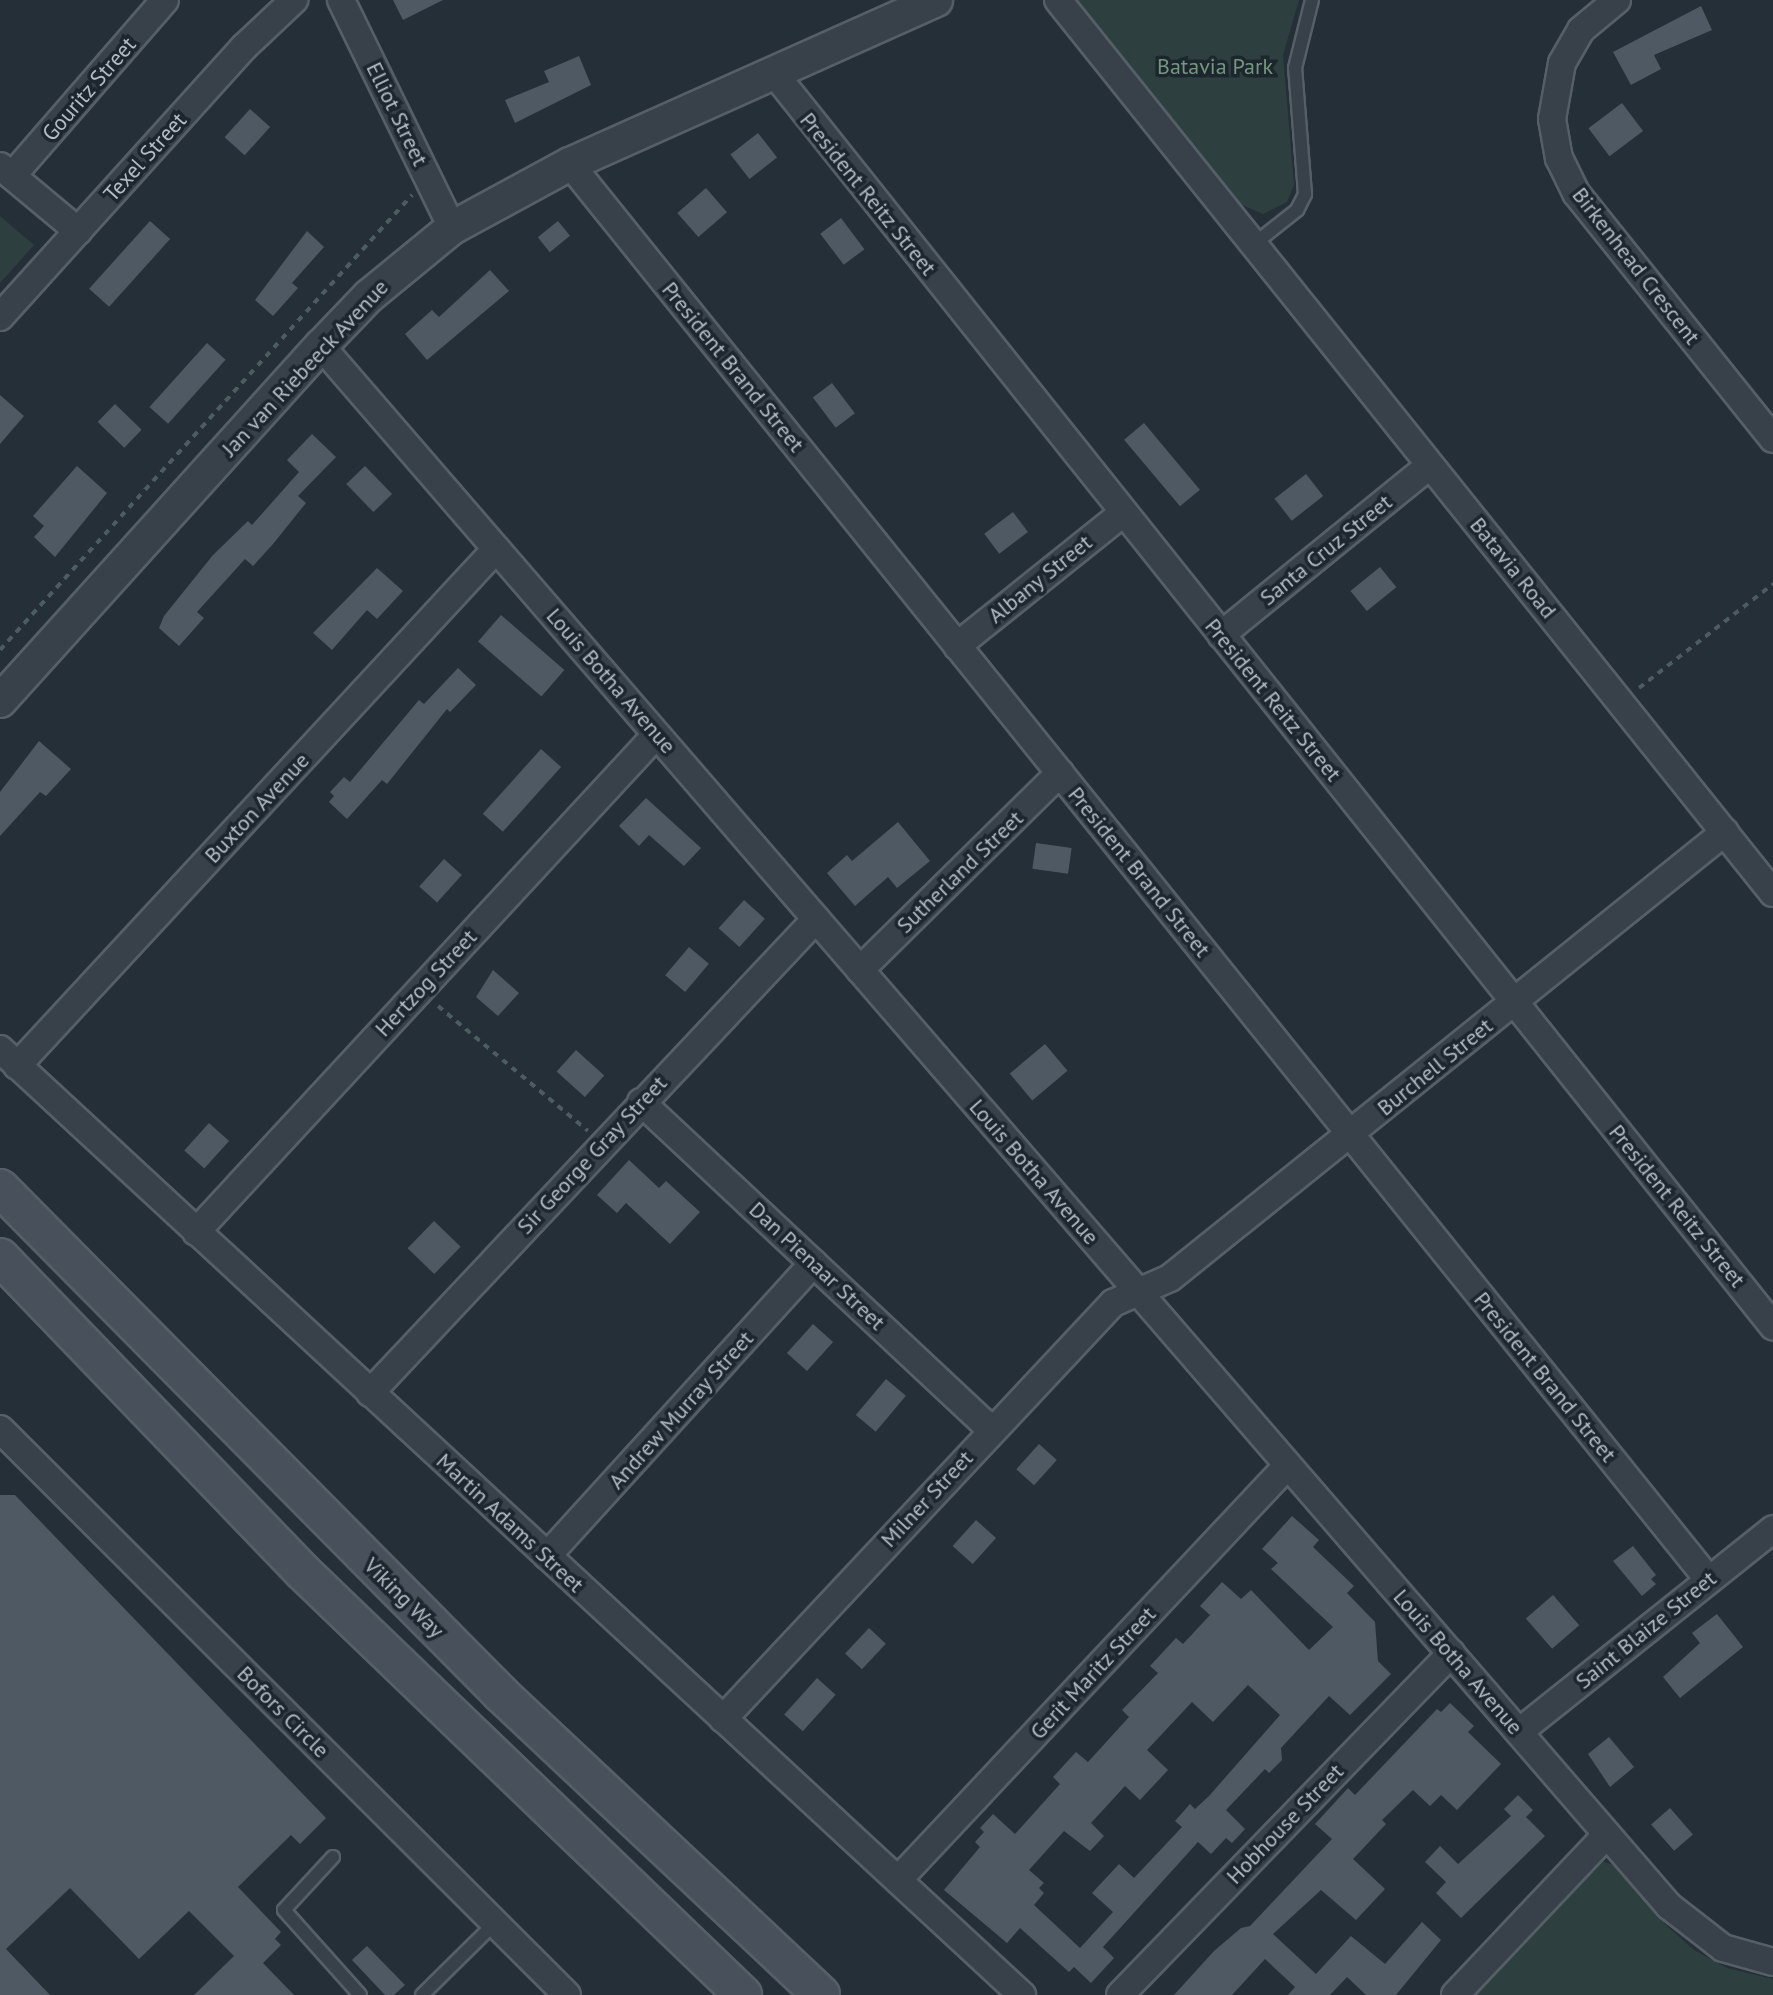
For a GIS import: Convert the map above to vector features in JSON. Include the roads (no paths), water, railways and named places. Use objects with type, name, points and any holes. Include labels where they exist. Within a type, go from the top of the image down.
[{"type":"main road","name":"Viking Way","points":[[0,1188],[501,1694],[821,1995]]},
{"type":"main road","points":[[0,1257],[302,1571],[743,1995]]},
{"type":"street","name":"Gouritz Street","points":[[6,171],[165,0]]},
{"type":"street","name":"Texel Street","points":[[0,317],[244,47],[294,0]]},
{"type":"street","name":"Elliot Street","points":[[341,0],[452,228]]},
{"type":"street","name":"Jan van Riebeeck Avenue","points":[[0,701],[321,346],[391,276],[452,228],[570,164],[936,0]]},
{"type":"street","name":"Batavia Road","points":[[1058,0],[1773,893]]},
{"type":"street","name":"Birkenhead Crescent","points":[[1617,0],[1581,30],[1562,63],[1552,119],[1559,158],[1576,193],[1773,439]]},
{"type":"street","name":"President Reitz Street","points":[[774,73],[1773,1326]]},
{"type":"street","name":"President Brand Street","points":[[570,164],[1709,1580]]},
{"type":"street","points":[[6,171],[78,231]]},
{"type":"street","name":"Louis Botha Avenue","points":[[321,346],[1669,1906],[1707,1938],[1742,1956],[1773,1962]]},
{"type":"street","name":"Santa Cruz Street","points":[[1221,635],[1430,465]]},
{"type":"street","name":"Albany Street","points":[[957,646],[1123,513]]},
{"type":"street","name":"Buxton Avenue","points":[[9,1058],[496,549]]},
{"type":"street","name":"Hertzog Street","points":[[196,1232],[656,735]]},
{"type":"street","name":"Sutherland Street","points":[[860,970],[1060,773]]},
{"type":"street","name":"Burchell Street","points":[[1141,1295],[1170,1278],[1351,1135],[1725,832]]},
{"type":"street","name":"Sir George Gray Street","points":[[370,1393],[816,919]]},
{"type":"street","name":"Martin Adams Street","points":[[9,1058],[1022,1995]]},
{"type":"street","name":"Dan Pienaar Street","points":[[641,1102],[992,1430]]},
{"type":"street","name":"Andrew Murray Street","points":[[547,1556],[814,1263]]},
{"type":"street","name":"Milner Street","points":[[723,1719],[1113,1303],[1141,1295]]},
{"type":"street","name":"Bofors Circle","points":[[1,1432],[567,1995]]},
{"type":"street","name":"Gerit Maritz Street","points":[[898,1880],[1288,1465]]},
{"type":"street","name":"Saint Blaize Street","points":[[1519,1732],[1773,1529]]},
{"type":"street","name":"Hobhouse Street","points":[[1120,1995],[1451,1653]]},
{"type":"street","points":[[1455,1995],[1607,1834]]},
{"type":"lane","points":[[1254,244],[1297,210],[1305,194],[1295,55],[1312,0]]},
{"type":"lane","points":[[333,1857],[284,1910],[360,1995]]},
{"type":"lane","points":[[422,1995],[495,1923]]},
{"type":"park label","name":"Batavia Park","points":[[1215,67]]}]
